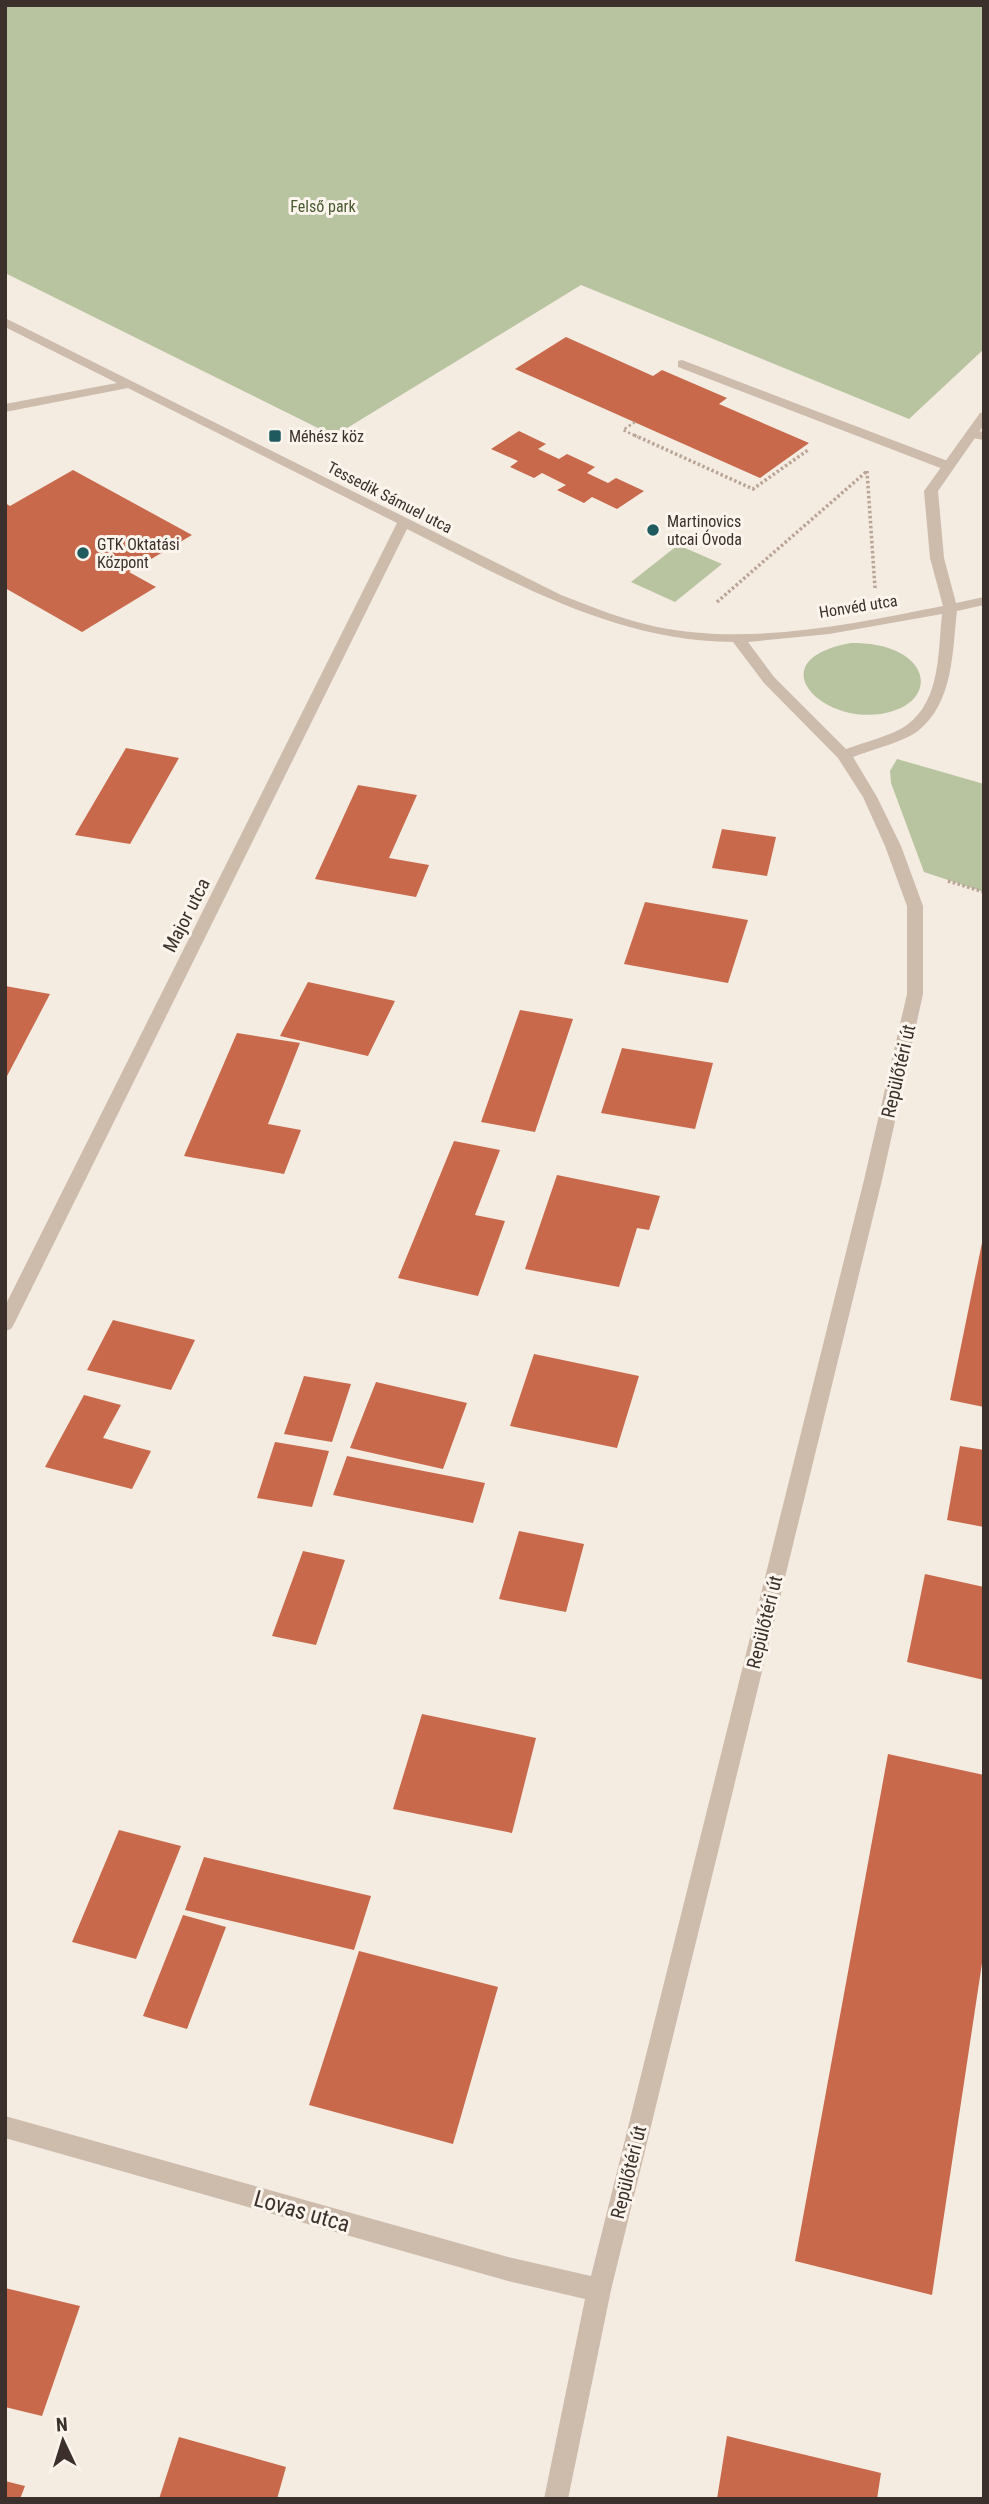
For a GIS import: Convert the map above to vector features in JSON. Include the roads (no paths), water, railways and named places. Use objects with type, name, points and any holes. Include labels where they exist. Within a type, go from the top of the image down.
[{"type":"street","name":"Tessedik Sámuel utca","points":[[5,322],[403,524],[556,598],[599,615],[674,634],[737,637]]},
{"type":"street","points":[[682,364],[948,466]]},
{"type":"street","points":[[5,408],[131,384]]},
{"type":"street","points":[[844,755],[901,735],[924,716],[940,690],[950,608],[937,558],[931,491],[948,466],[978,435],[984,416]]},
{"type":"street","name":"Major utca","points":[[5,1324],[403,524]]},
{"type":"street","name":"Honvéd utca","points":[[737,637],[847,626],[984,601]]},
{"type":"street","name":"Repülőtéri út","points":[[556,2499],[599,2290],[873,1180],[915,994],[915,906],[893,846],[870,797],[844,755],[769,680],[737,637]]},
{"type":"street","name":"Lovas utca","points":[[5,2127],[508,2269],[599,2290]]},
{"type":"place","name":"Méhész köz","points":[[275,436]]},
{"type":"place","name":"Martinovics utcai Óvoda","points":[[653,530]]},
{"type":"place","name":"GTK Oktatási Központ","points":[[83,553]]},
{"type":"park label","name":"Felső park","points":[[323,206]]}]
